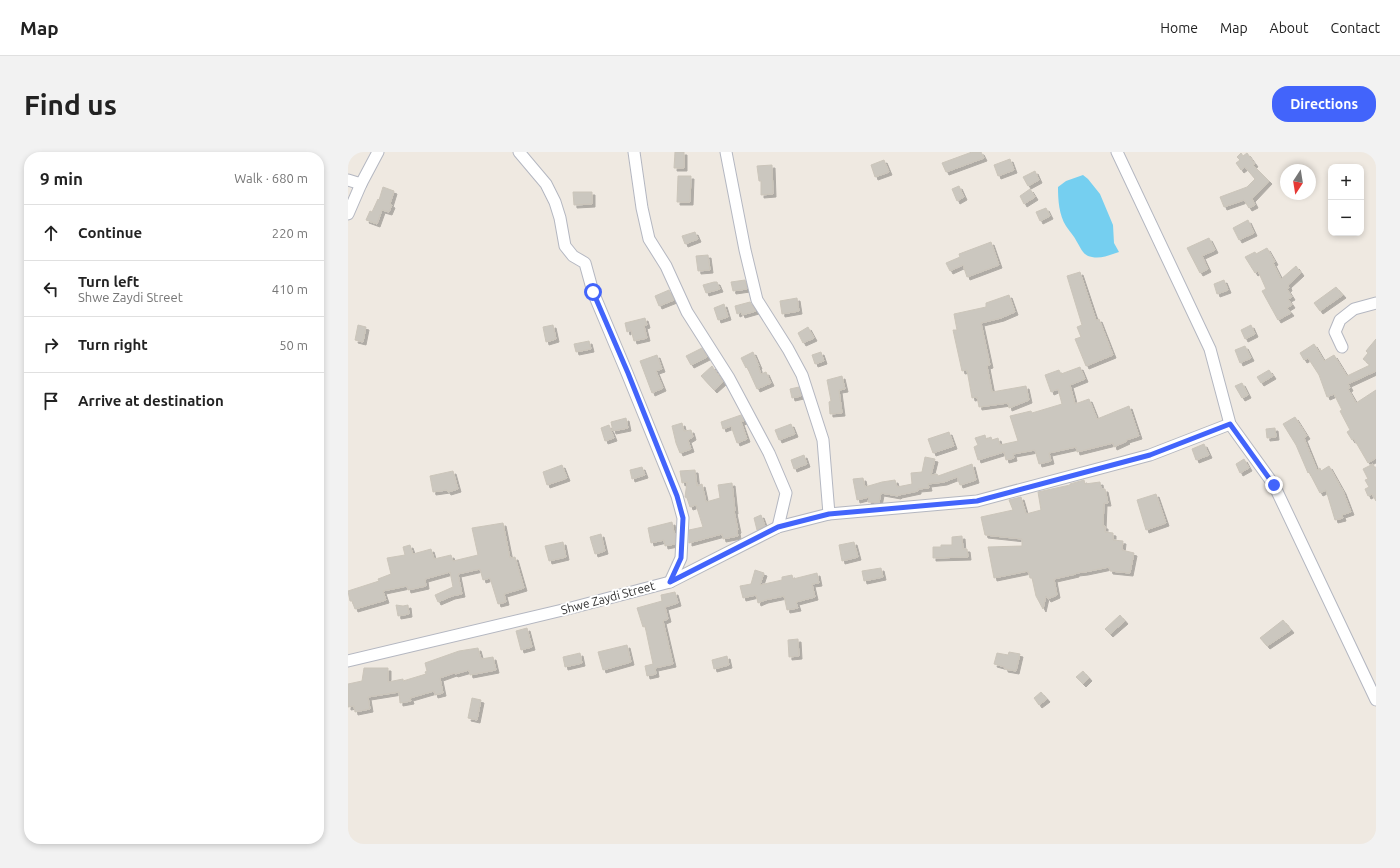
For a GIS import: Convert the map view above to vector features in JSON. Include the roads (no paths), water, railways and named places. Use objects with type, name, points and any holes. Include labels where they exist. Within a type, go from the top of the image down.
[{"type":"street","points":[[348,214],[361,184],[378,152]]},
{"type":"street","points":[[520,152],[546,184],[555,202],[560,218],[565,246],[573,256],[585,263],[593,292],[628,373],[677,496],[683,518],[681,558],[670,582]]},
{"type":"street","points":[[634,152],[648,239],[666,266],[687,312],[729,378],[769,452],[786,493],[778,527]]},
{"type":"street","points":[[726,152],[745,250],[758,300],[802,375],[823,440],[829,514]]},
{"type":"street","points":[[1117,152],[1210,349],[1230,424],[1274,485],[1376,700]]},
{"type":"street","points":[[348,180],[361,184]]},
{"type":"street","points":[[1342,347],[1335,332],[1340,320],[1354,310],[1376,303]]},
{"type":"street","name":"Shwe Zaydi Street","points":[[348,661],[563,610],[670,582],[778,527],[829,514],[977,501],[1150,455],[1230,424]]},
{"type":"water","points":[[1083,175],[1100,194],[1113,225],[1114,243],[1119,252],[1099,257],[1086,255],[1064,222],[1059,207],[1058,187],[1066,181]]}]
